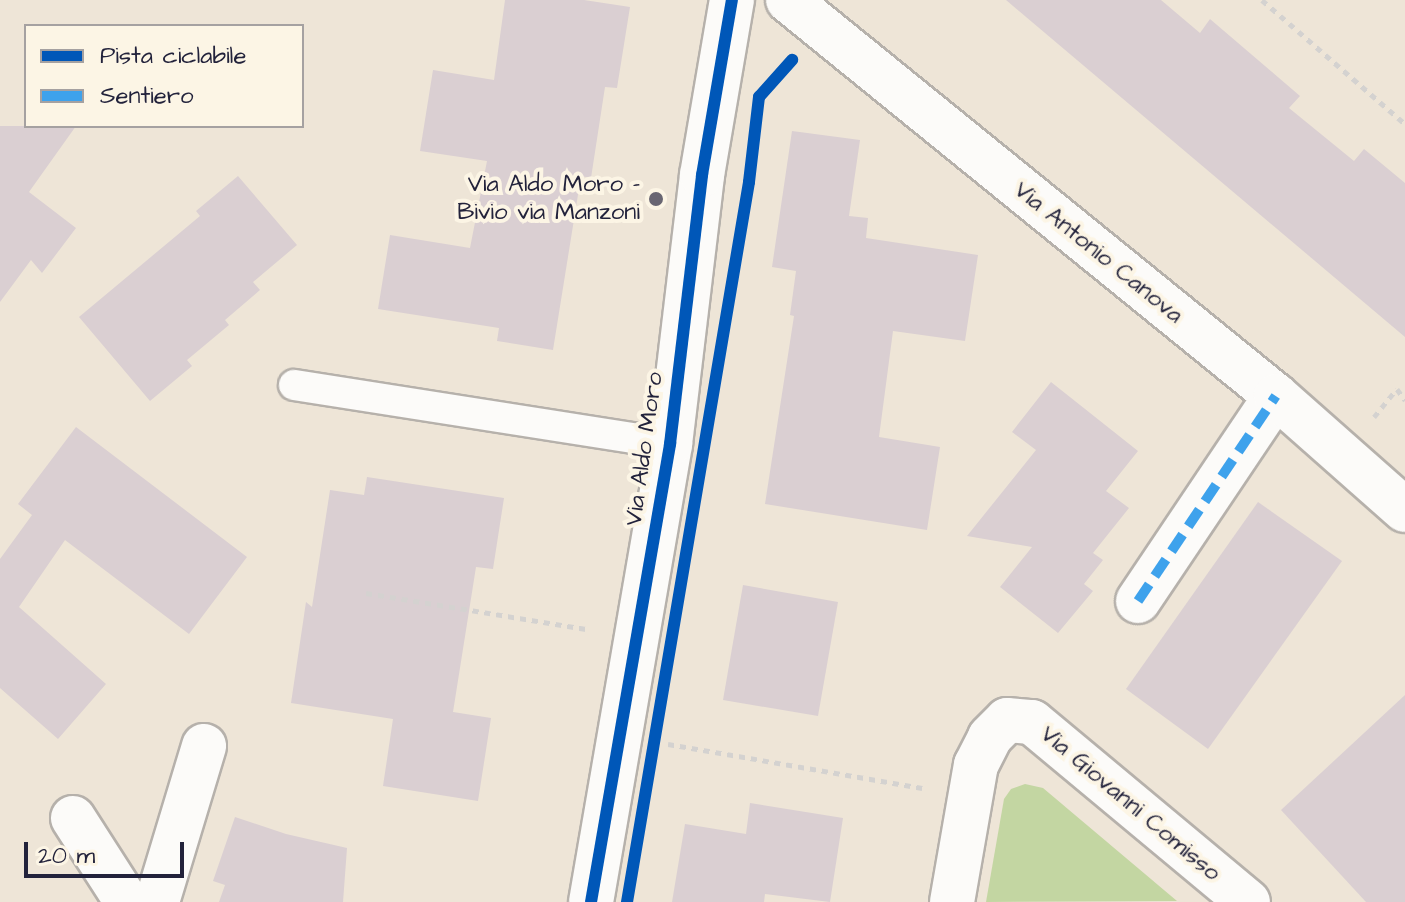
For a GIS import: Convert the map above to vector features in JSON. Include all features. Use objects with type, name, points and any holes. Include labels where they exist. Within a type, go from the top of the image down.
[{"type":"street","name":"Via Aldo Moro","points":[[591,902],[670,444],[702,175],[732,0]]},
{"type":"street","name":"Via Antonio Canova","points":[[788,0],[1276,396],[1405,510]]},
{"type":"street","points":[[1138,601],[1276,396]]},
{"type":"street","name":"Via Giovanni Comisso","points":[[970,797],[976,765],[990,737],[1007,720],[1032,722],[1248,902]]},
{"type":"street","points":[[157,902],[204,746]]},
{"type":"street","points":[[952,902],[970,797]]},
{"type":"street","points":[[73,818],[127,902]]},
{"type":"lane","points":[[294,385],[670,444]]},
{"type":"path","points":[[1262,0],[1405,124]]},
{"type":"path","points":[[366,593],[596,631]]},
{"type":"path","points":[[665,744],[970,797]]},
{"type":"green space","points":[[1025,784],[1043,788],[1177,901],[986,902],[1004,799],[1011,789]]},
{"type":"building","points":[[505,0],[584,0],[630,7],[617,88],[605,87],[591,178],[581,176],[553,350],[497,341],[499,328],[378,309],[390,235],[470,248],[487,161],[420,151],[433,70],[494,80]]},
{"type":"building","points":[[1006,0],[1161,0],[1200,33],[1210,19],[1300,96],[1289,108],[1354,161],[1364,149],[1405,183],[1405,337]]},
{"type":"building","points":[[0,126],[75,128],[29,192],[76,228],[42,273],[31,260],[0,302]]},
{"type":"building","points":[[792,131],[860,140],[849,216],[868,218],[866,238],[978,255],[965,341],[893,331],[879,437],[940,447],[927,530],[765,504],[794,316],[790,315],[796,271],[772,267]]},
{"type":"building","points":[[238,176],[297,245],[253,282],[260,290],[225,320],[229,325],[187,360],[192,366],[150,401],[79,317],[200,216],[196,211]]},
{"type":"building","points":[[1051,382],[1138,451],[1106,491],[1129,508],[1093,553],[1103,560],[1084,584],[1093,591],[1058,633],[1000,587],[1032,547],[967,536],[1036,450],[1012,432]]},
{"type":"building","points":[[76,427],[247,557],[189,634],[65,540],[19,607],[106,684],[58,739],[0,688],[0,559],[32,515],[18,504]]},
{"type":"building","points":[[367,477],[504,498],[493,569],[476,567],[453,712],[491,718],[478,801],[383,786],[393,719],[291,703],[306,602],[312,607],[330,490],[364,495]]},
{"type":"building","points":[[1258,502],[1342,561],[1208,749],[1126,689]]},
{"type":"building","points":[[743,585],[838,602],[818,716],[723,700]]},
{"type":"building","points":[[1405,695],[1405,902],[1366,902],[1281,810]]},
{"type":"building","points":[[750,803],[843,818],[830,902],[765,894],[764,902],[672,902],[685,824],[746,834]]},
{"type":"building","points":[[235,817],[286,834],[347,848],[343,902],[219,902],[225,885],[213,881]]},
{"type":"marked path","points":[[1138,601],[1276,396]]},
{"type":"cycle path","points":[[591,902],[670,444],[702,175],[732,0]]},
{"type":"cycle path","points":[[627,902],[749,182],[759,97],[792,60]]},
{"type":"place","name":"Via Aldo Moro - Bivio via Manzoni","points":[[656,199]]}]
